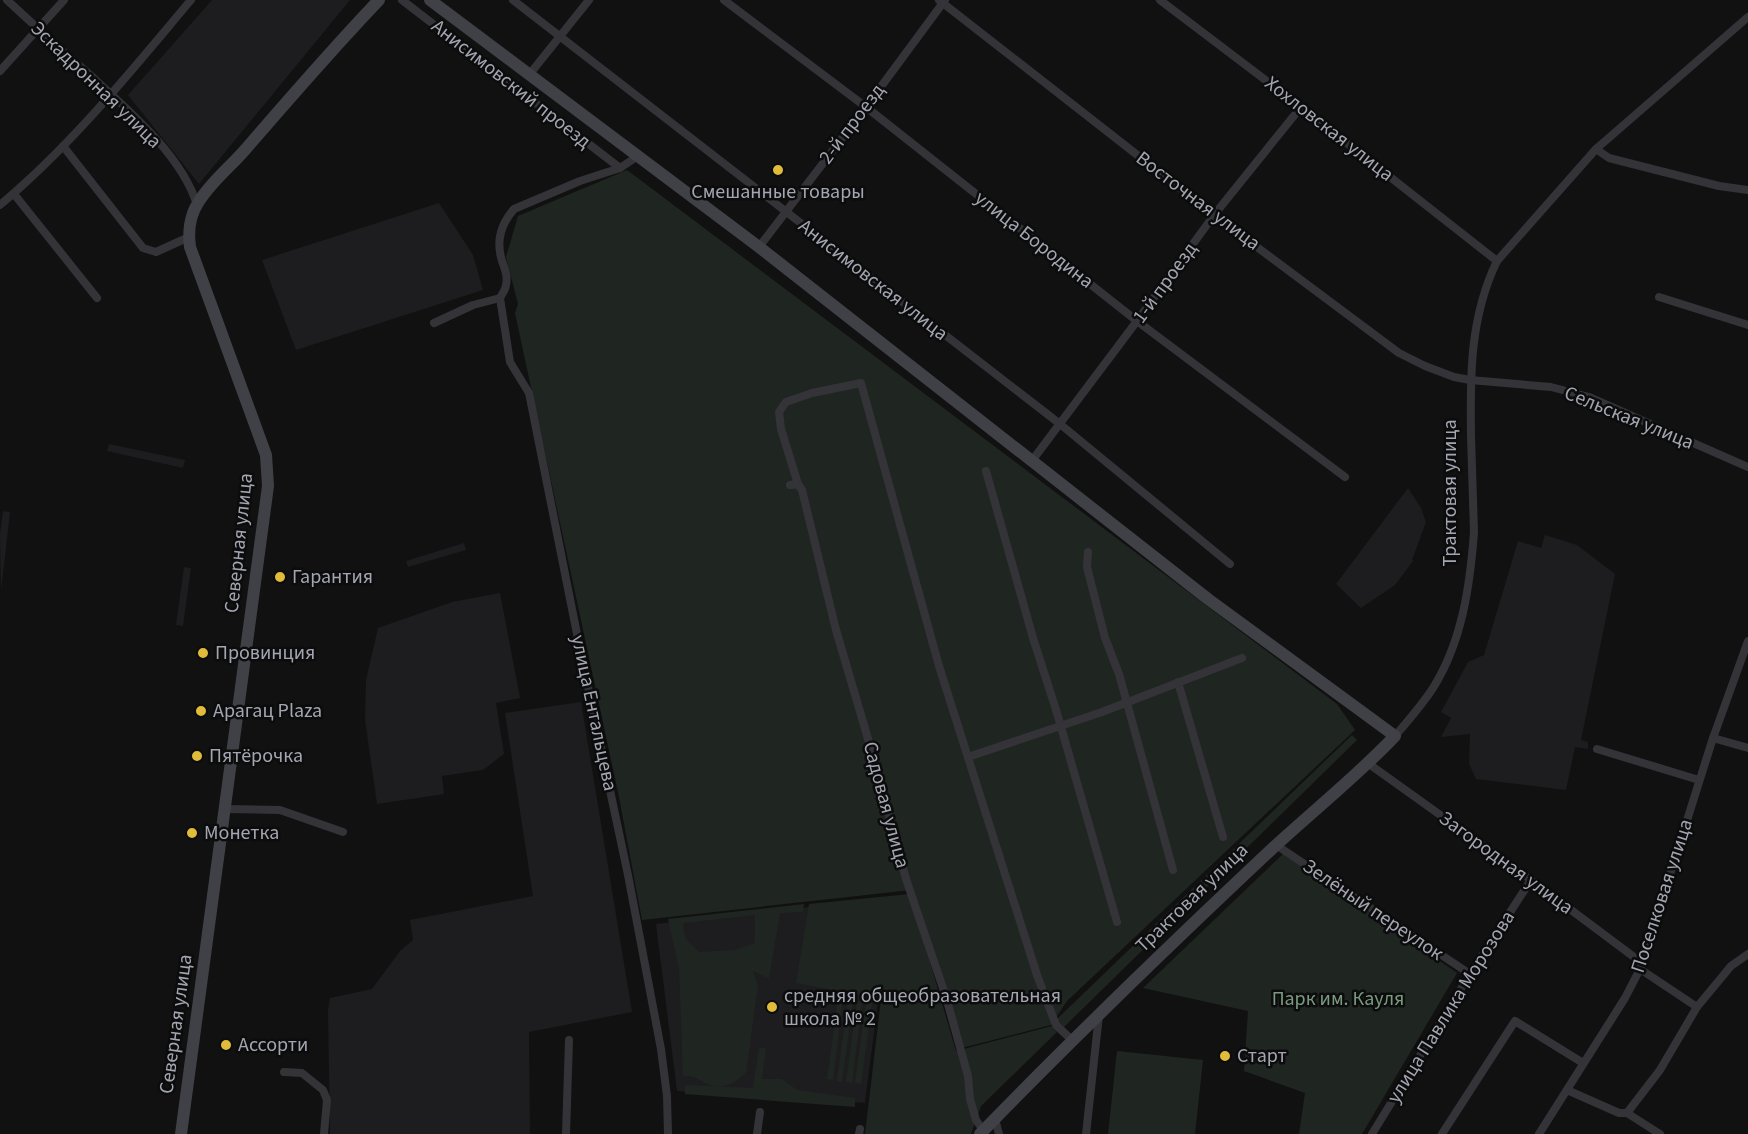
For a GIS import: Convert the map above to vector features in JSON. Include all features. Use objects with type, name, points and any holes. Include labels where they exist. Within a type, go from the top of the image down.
[{"type":"street","name":"Эскадронная улица","points":[[7,0],[111,94],[148,131],[175,163],[192,190],[197,205]]},
{"type":"street","points":[[0,71],[64,0]]},
{"type":"street","points":[[0,205],[63,146],[111,94],[191,0]]},
{"type":"street","name":"Северная улица","points":[[181,1134],[268,486],[266,455],[194,258],[189,237],[191,219],[197,205],[318,64],[379,0]]},
{"type":"street","name":"Анисимовский проезд","points":[[402,0],[620,168]]},
{"type":"street","points":[[430,0],[759,248],[1208,599],[1395,736]]},
{"type":"street","name":"Анисимовская улица","points":[[513,0],[1060,424],[1230,564]]},
{"type":"street","points":[[529,75],[589,0]]},
{"type":"street","name":"улица Бородина","points":[[724,0],[866,107],[1137,321],[1345,477]]},
{"type":"street","name":"Хохловская улица","points":[[1160,0],[1497,261]]},
{"type":"street","name":"2-й проезд","points":[[759,248],[866,107],[942,1]]},
{"type":"street","name":"Восточная улица","points":[[942,1],[1214,215],[1399,353],[1425,366],[1454,377],[1470,380]]},
{"type":"street","name":"Трактовая улица","points":[[981,1132],[1276,845],[1369,764],[1395,736],[1433,688],[1451,654],[1463,618],[1472,556],[1474,532],[1470,380],[1475,327],[1487,282],[1497,261],[1596,149],[1748,17]]},
{"type":"street","name":"1-й проезд","points":[[1032,462],[1214,215],[1301,107]]},
{"type":"street","points":[[63,146],[143,248],[156,252],[189,237]]},
{"type":"street","points":[[1596,149],[1609,158],[1719,186],[1748,190]]},
{"type":"street","name":"улица Ентальцева","points":[[638,156],[620,168],[580,181],[514,209],[507,217],[498,238],[498,250],[506,272],[506,285],[500,298],[510,362],[530,393],[581,654],[628,875],[661,1049],[667,1096],[668,1134]]},
{"type":"street","points":[[14,194],[97,298]]},
{"type":"street","points":[[1659,297],[1748,325]]},
{"type":"street","points":[[434,324],[473,305],[500,298]]},
{"type":"street","name":"Сельская улица","points":[[1470,380],[1551,387],[1589,397],[1748,467]]},
{"type":"street","name":"Садовая улица","points":[[968,757],[939,666],[861,383],[812,393],[786,402],[779,412],[794,484],[802,490],[836,630],[906,879],[946,997],[968,1076],[970,1099],[981,1132]]},
{"type":"street","points":[[986,471],[1117,922]]},
{"type":"street","points":[[1088,552],[1087,567],[1105,638],[1119,674],[1173,870]]},
{"type":"street","name":"Поселковая улица","points":[[1539,1134],[1625,998],[1641,966],[1713,738],[1748,641]]},
{"type":"street","points":[[1073,1041],[1056,1025],[1037,975],[968,757],[1060,727],[1242,658]]},
{"type":"street","points":[[1178,682],[1223,837]]},
{"type":"street","points":[[1713,738],[1748,748]]},
{"type":"street","points":[[1597,748],[1700,780]]},
{"type":"street","name":"Загородная улица","points":[[1369,764],[1531,880],[1697,1007]]},
{"type":"street","points":[[225,809],[280,810],[343,832]]},
{"type":"street","name":"Зелёный переулок","points":[[1276,845],[1470,974]]},
{"type":"street","name":"улица Павлика Морозова","points":[[1372,1134],[1470,974],[1531,880]]},
{"type":"street","points":[[1627,1113],[1660,1070],[1697,1007],[1731,966],[1748,954]]},
{"type":"street","points":[[1086,1134],[1099,1015]]},
{"type":"street","points":[[1442,1134],[1515,1021],[1583,1063]]},
{"type":"street","points":[[566,1134],[569,1040]]},
{"type":"street","points":[[284,1072],[302,1073],[323,1090],[327,1100],[324,1134]]},
{"type":"street","points":[[1567,1090],[1619,1113],[1627,1113],[1660,1134]]},
{"type":"street","points":[[758,1134],[760,1112]]},
{"type":"street","points":[[995,1119],[999,1134]]},
{"type":"shaded area","points":[[212,0],[350,0],[199,184],[128,95]]},
{"type":"shaded area","points":[[439,203],[473,255],[483,290],[296,350],[262,260]]},
{"type":"shaded area","points":[[109,444],[185,460],[183,468],[107,451]]},
{"type":"shaded area","points":[[1408,488],[1421,508],[1426,522],[1413,561],[1395,585],[1361,608],[1336,584]]},
{"type":"shaded area","points":[[3,511],[10,512],[1,591],[0,535]]},
{"type":"shaded area","points":[[1545,535],[1577,545],[1615,574],[1581,740],[1588,742],[1588,749],[1575,747],[1566,790],[1476,779],[1469,764],[1470,734],[1441,737],[1451,718],[1441,712],[1468,662],[1484,655],[1518,541],[1541,548]]},
{"type":"shaded area","points":[[464,543],[466,550],[408,567],[406,561]]},
{"type":"shaded area","points":[[184,567],[191,568],[183,626],[176,625]]},
{"type":"shaded area","points":[[500,593],[520,698],[496,703],[504,754],[483,770],[442,776],[444,794],[377,804],[365,720],[366,680],[378,628],[452,602]]},
{"type":"shaded area","points":[[581,702],[632,1012],[529,1032],[530,1134],[330,1134],[328,1010],[330,998],[372,989],[400,951],[413,940],[410,920],[533,896],[505,713]]},
{"type":"shaded area","name":"средняя общеобразовательная школа № 2","points":[[891,898],[865,1103],[677,1091],[656,924]]},
{"type":"green space","points":[[627,170],[1337,704],[1355,730],[1067,1001],[1051,1025],[958,1049],[911,890],[642,920],[619,797],[515,313],[518,304],[506,257],[518,216]]},
{"type":"green space","points":[[1352,735],[1357,740],[1064,1027],[1056,1020]]},
{"type":"green space","name":"Парк им. Кауля","points":[[1284,853],[1457,973],[1362,1134],[1299,1134],[1305,1093],[1244,1071],[1248,1011],[1143,988]]},
{"type":"green space","points":[[910,894],[956,1051],[1052,1026],[1057,1032],[981,1106],[971,1134],[865,1134],[881,999],[796,983],[809,904]]},
{"type":"green space","points":[[804,904],[803,912],[780,913],[769,978],[753,971],[758,985],[746,1072],[730,1084],[716,1086],[695,1077],[683,1076],[679,968],[668,919]],"holes":[[[755,915],[755,943],[735,950],[699,952],[685,938],[683,923]]]},
{"type":"green space","points":[[838,999],[843,999],[833,1080],[827,1079]]},
{"type":"green space","points":[[848,1000],[853,1001],[842,1082],[837,1081]]},
{"type":"green space","points":[[857,1001],[862,1002],[852,1083],[846,1082]]},
{"type":"green space","points":[[866,1003],[872,1003],[861,1084],[855,1083]]},
{"type":"green space","points":[[759,1048],[766,1048],[762,1079],[782,1079],[797,1090],[855,1098],[855,1107],[685,1094],[685,1085],[753,1088]]},
{"type":"green space","points":[[1117,1051],[1203,1060],[1195,1134],[1108,1134]]},
{"type":"place","name":"Смешанные товары","points":[[778,170]]},
{"type":"place","name":"Гарантия","points":[[280,577]]},
{"type":"place","name":"Провинция","points":[[203,653]]},
{"type":"place","name":"Арагац Plaza","points":[[201,711]]},
{"type":"place","name":"Пятёрочка","points":[[197,756]]},
{"type":"place","name":"Монетка","points":[[192,833]]},
{"type":"place","name":"средняя общеобразовательная школа № 2","points":[[772,1007]]},
{"type":"place","name":"Ассорти","points":[[226,1045]]},
{"type":"place","name":"Старт","points":[[1225,1056]]}]
